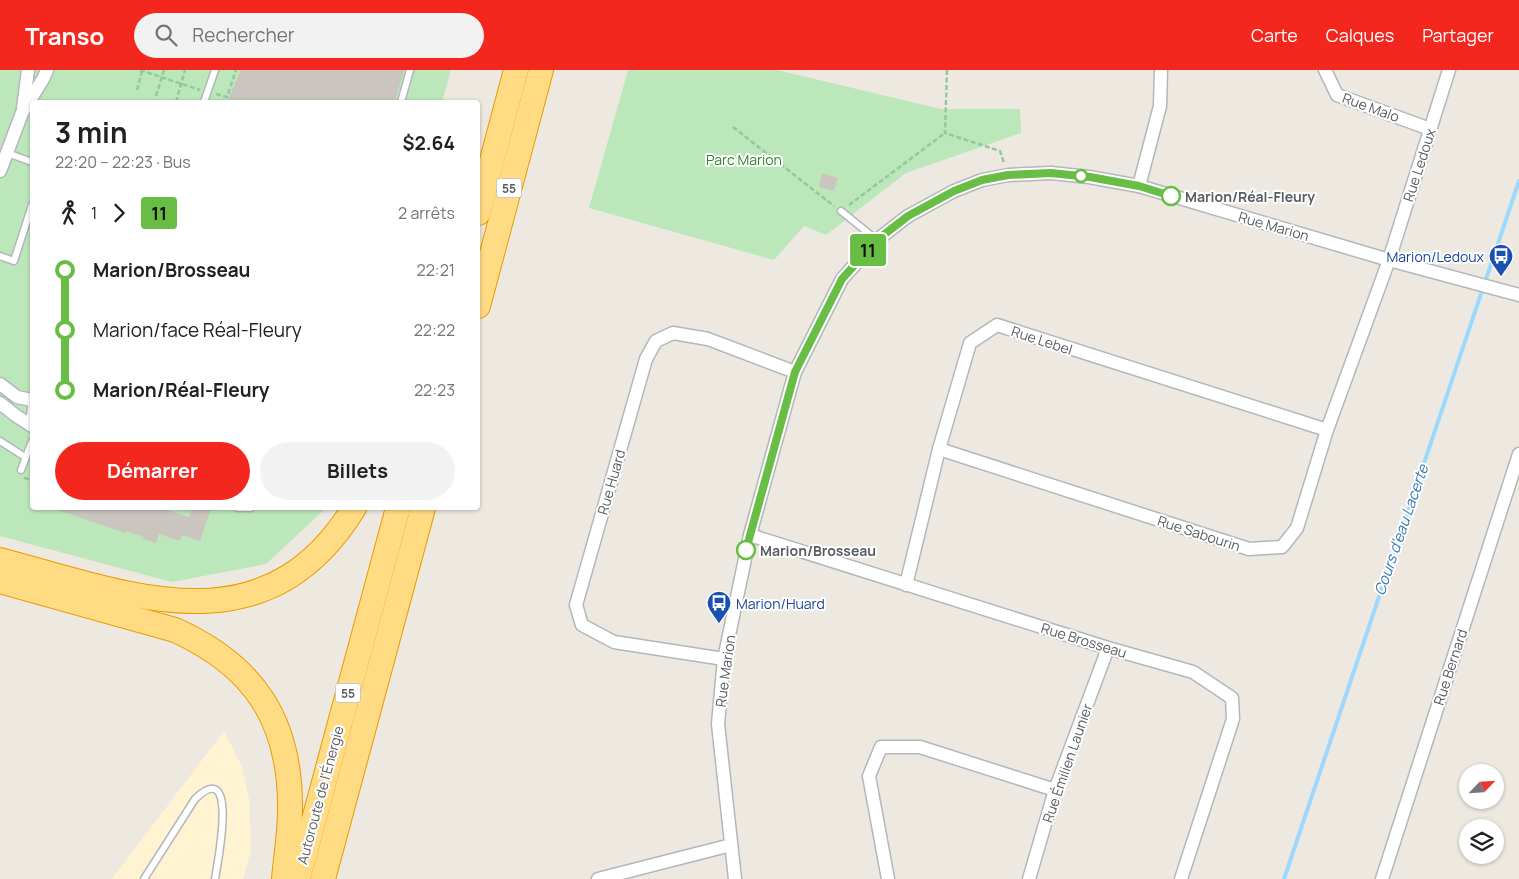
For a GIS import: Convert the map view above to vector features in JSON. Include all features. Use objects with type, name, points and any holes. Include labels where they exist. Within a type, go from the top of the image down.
[{"type":"highway","name":"55","points":[[480,205],[516,70]]},
{"type":"highway","name":"55","points":[[480,299],[541,70]]},
{"type":"highway","points":[[0,560],[144,596],[185,602],[224,600],[260,591],[292,574],[327,543],[352,510]]},
{"type":"highway","name":"Autoroute de l'Énergie","points":[[298,879],[397,510]]},
{"type":"highway","name":"Autoroute de l'Énergie","points":[[323,879],[422,510]]},
{"type":"highway","points":[[0,581],[175,630],[202,642],[246,678],[270,712],[280,735],[286,761],[290,810],[284,879]]},
{"type":"highway","points":[[340,879],[368,712]]},
{"type":"street","points":[[22,113],[28,70]]},
{"type":"street","points":[[0,170],[22,113],[47,70]]},
{"type":"street","points":[[1139,186],[1160,106],[1161,70]]},
{"type":"street","name":"Rue Malo","points":[[1325,70],[1337,95],[1430,129]]},
{"type":"street","name":"Rue Ledoux","points":[[1389,260],[1449,70]]},
{"type":"street","name":"Rue Marion","points":[[735,879],[718,724],[724,659],[750,535],[795,372],[842,279],[877,240],[908,216],[954,191],[982,180],[1008,175],[1051,173],[1090,177],[1139,186],[1389,260],[1519,295]]},
{"type":"street","name":"Rue Sabourin","points":[[939,449],[1249,549],[1282,546],[1297,528],[1327,430],[1389,260]]},
{"type":"street","name":"Rue Lebel","points":[[906,585],[939,449],[970,343],[997,325],[1327,430]]},
{"type":"street","name":"Rue Huard","points":[[724,659],[614,642],[582,625],[576,606],[646,359],[656,341],[673,333],[708,339],[795,372]]},
{"type":"street","points":[[0,384],[13,395],[30,400]]},
{"type":"street","points":[[0,404],[30,424]]},
{"type":"street","name":"Rue Bernard","points":[[1382,879],[1519,454]]},
{"type":"street","name":"Rue Brosseau","points":[[750,535],[1108,648],[1192,672],[1232,698],[1233,719],[1181,879]]},
{"type":"street","name":"Rue Émilien Launier","points":[[1029,879],[1055,790],[1108,648]]},
{"type":"street","points":[[888,879],[870,776],[881,747],[920,747],[1055,790]]},
{"type":"street","points":[[598,879],[731,845]]},
{"type":"lane","points":[[205,100],[215,70]]},
{"type":"lane","points":[[402,100],[410,70]]},
{"type":"lane","points":[[7,153],[30,161]]},
{"type":"lane","points":[[841,211],[877,240]]},
{"type":"lane","points":[[0,256],[14,261],[30,213]]},
{"type":"lane","points":[[0,441],[25,457]]},
{"type":"lane","points":[[21,470],[30,446]]},
{"type":"lane","points":[[144,879],[195,799],[204,792],[211,790],[217,791],[220,795],[224,811],[215,879]]},
{"type":"path","points":[[137,90],[142,70],[202,90]]},
{"type":"path","points":[[156,96],[164,70]]},
{"type":"path","points":[[177,100],[185,70]]},
{"type":"path","points":[[216,95],[216,93],[228,97],[236,70]]},
{"type":"path","points":[[946,133],[947,70]]},
{"type":"path","points":[[733,127],[841,211],[946,133]]},
{"type":"path","points":[[946,133],[1000,150],[1008,175]]},
{"type":"shaded area","points":[[224,731],[242,767],[249,798],[251,850],[243,879],[112,879]]},
{"type":"green space","points":[[0,70],[451,70],[443,100],[30,100],[30,510],[324,510],[266,564],[172,582],[0,536]]},
{"type":"green space","name":"Parc Marion","points":[[628,70],[777,70],[941,109],[1020,109],[1021,133],[906,173],[826,235],[804,226],[774,260],[589,208]]},
{"type":"building","points":[[241,70],[404,70],[396,100],[228,100]]},
{"type":"building","points":[[822,173],[838,178],[834,191],[819,187]]},
{"type":"building","points":[[58,510],[166,510],[189,517],[191,510],[210,510],[200,541],[182,535],[180,541],[159,534],[156,543],[126,531],[125,533]]},
{"type":"waterway","name":"Cours d'eau Lacerte","points":[[1284,879],[1519,181]]},
{"type":"bus line","name":"11","points":[[746,550],[795,372],[842,279],[877,240],[908,216],[954,191],[982,180],[1008,175],[1051,173],[1090,177],[1139,186],[1171,196]]},
{"type":"place","name":"Marion/Réal-Fleury","points":[[1171,196]]},
{"type":"place","name":"Marion/Ledoux","points":[[1501,277]]},
{"type":"place","name":"Marion/Brosseau","points":[[746,550]]},
{"type":"place","name":"Marion/Huard","points":[[719,624]]}]
